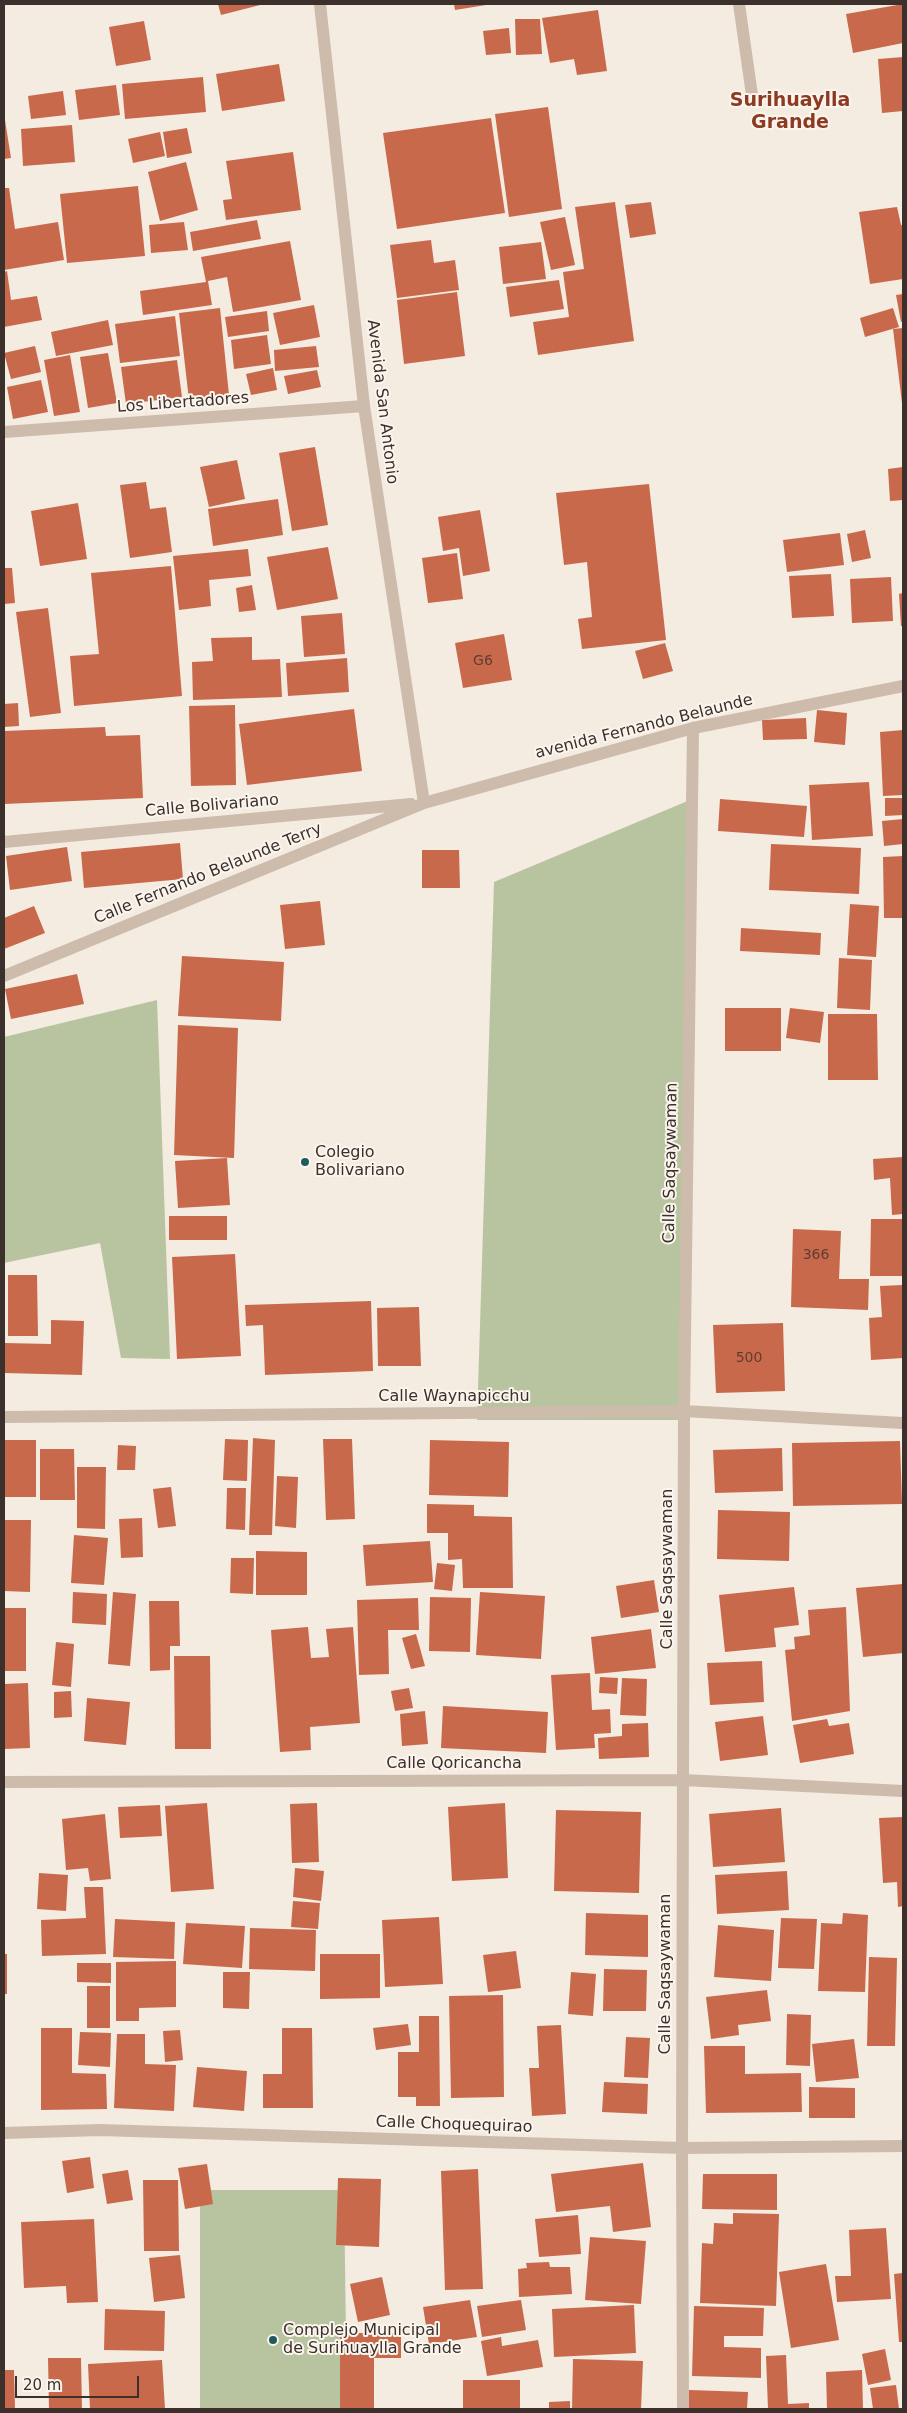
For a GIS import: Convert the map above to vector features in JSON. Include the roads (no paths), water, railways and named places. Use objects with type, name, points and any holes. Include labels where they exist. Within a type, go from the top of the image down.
[{"type":"street","name":"Avenida San Antonio","points":[[320,4],[364,406],[424,802]]},
{"type":"street","points":[[739,4],[754,102]]},
{"type":"street","name":"Los Libertadores","points":[[4,432],[364,406]]},
{"type":"street","name":"avenida Fernando Belaunde","points":[[424,802],[693,728],[903,686]]},
{"type":"street","name":"Calle Saqsaywaman","points":[[683,2409],[684,1411],[693,728]]},
{"type":"street","name":"Calle Bolivariano","points":[[4,842],[424,802]]},
{"type":"street","name":"Calle Fernando Belaunde Terry","points":[[4,976],[424,802]]},
{"type":"street","name":"Calle Waynapicchu","points":[[4,1417],[684,1411],[903,1423]]},
{"type":"street","name":"Calle Qoricancha","points":[[4,1782],[684,1780],[903,1791]]},
{"type":"street","name":"Calle Choquequirao","points":[[4,2133],[100,2130],[682,2148],[903,2146]]},
{"type":"place","name":"Colegio Bolivariano","points":[[305,1162]]},
{"type":"place","name":"Complejo Municipal de Surihuaylla Grande","points":[[273,2340]]},
{"type":"district","name":"Surihuaylla Grande","points":[[790,112]]}]
